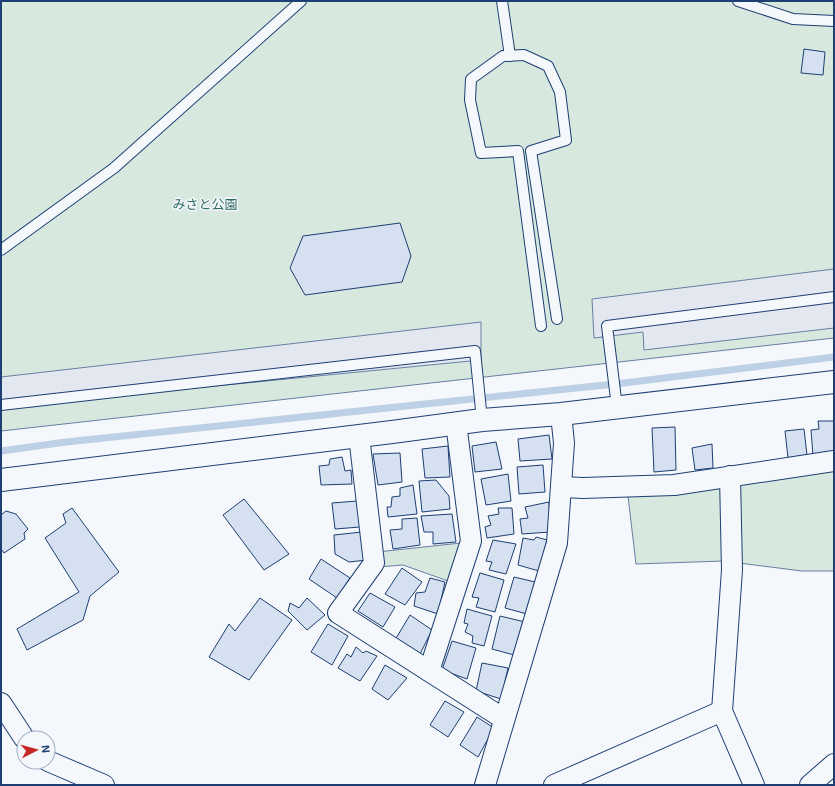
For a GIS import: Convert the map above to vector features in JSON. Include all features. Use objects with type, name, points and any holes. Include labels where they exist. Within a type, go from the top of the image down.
[{"type":"street","points":[[1,480],[456,423],[561,414],[834,382]]},
{"type":"street","points":[[485,785],[557,543],[564,443],[561,414]]},
{"type":"street","points":[[429,671],[471,541],[456,423]]},
{"type":"street","points":[[359,436],[374,563],[338,613],[504,719]]},
{"type":"street","points":[[562,487],[582,488],[674,485],[834,461]]},
{"type":"street","points":[[730,476],[732,570],[722,712],[754,785]]},
{"type":"street","points":[[1,703],[19,730]]},
{"type":"street","points":[[554,785],[722,712]]},
{"type":"street","points":[[56,764],[104,785]]},
{"type":"street","points":[[810,785],[834,764]]},
{"type":"lane","points":[[1,250],[114,168],[301,1]]},
{"type":"lane","points":[[502,1],[510,56]]},
{"type":"lane","points":[[738,1],[793,19],[834,21]]},
{"type":"lane","points":[[541,326],[518,151],[481,153],[470,100],[471,79],[503,56],[524,55],[548,66],[560,92],[566,140],[531,151],[557,319]]},
{"type":"lane","points":[[617,407],[607,326],[834,297]]},
{"type":"lane","points":[[1,405],[475,351],[482,420]]},
{"type":"green space","name":"みさと公園","points":[[1,1],[834,1],[834,338],[1,431]]},
{"type":"green space","points":[[834,467],[834,571],[802,571],[723,561],[636,564],[628,496]]},
{"type":"green space","points":[[461,543],[451,582],[403,565],[378,567],[377,552]]},
{"type":"shaded area","points":[[834,269],[834,328],[644,350],[643,332],[594,338],[592,299]]},
{"type":"shaded area","points":[[481,322],[481,360],[1,407],[1,377]]},
{"type":"building","points":[[804,49],[825,52],[823,75],[801,73]]},
{"type":"building","points":[[400,223],[411,256],[402,282],[305,295],[290,268],[303,236]]},
{"type":"building","points":[[818,421],[834,421],[834,451],[813,456],[811,430],[819,429]]},
{"type":"building","points":[[675,427],[676,470],[654,472],[652,428]]},
{"type":"building","points":[[804,429],[807,455],[788,458],[785,431]]},
{"type":"building","points":[[549,435],[552,459],[520,461],[518,439]]},
{"type":"building","points":[[496,442],[502,469],[475,472],[472,446]]},
{"type":"building","points":[[712,444],[713,468],[695,470],[692,448]]},
{"type":"building","points":[[448,446],[450,477],[425,478],[422,449]]},
{"type":"building","points":[[400,453],[402,482],[378,485],[373,454]]},
{"type":"building","points":[[342,457],[345,471],[351,470],[352,484],[321,485],[319,466],[329,465],[330,459]]},
{"type":"building","points":[[543,465],[545,492],[519,494],[517,467]]},
{"type":"building","points":[[508,474],[511,501],[486,505],[481,479]]},
{"type":"building","points":[[436,480],[449,496],[450,509],[422,512],[419,481]]},
{"type":"building","points":[[413,485],[417,514],[388,517],[387,507],[391,507],[392,497],[400,496],[400,488]]},
{"type":"building","points":[[244,499],[289,554],[264,570],[223,515]]},
{"type":"building","points":[[357,501],[360,527],[335,529],[332,503]]},
{"type":"building","points":[[549,502],[550,532],[522,534],[520,519],[528,518],[525,507]]},
{"type":"building","points":[[72,508],[119,572],[90,596],[83,620],[27,650],[17,629],[79,592],[45,538],[66,523],[63,514]]},
{"type":"building","points":[[498,508],[512,508],[514,534],[487,538],[485,527],[491,525],[488,516],[499,514]]},
{"type":"building","points":[[6,511],[16,514],[28,529],[24,533],[25,539],[4,553],[1,549],[1,515]]},
{"type":"building","points":[[452,514],[456,542],[433,544],[433,532],[424,532],[421,516]]},
{"type":"building","points":[[417,518],[420,545],[393,549],[390,530],[402,529],[402,519]]},
{"type":"building","points":[[362,532],[367,560],[349,562],[335,554],[334,535]]},
{"type":"building","points":[[536,537],[547,540],[539,571],[518,565],[523,538],[534,540]]},
{"type":"building","points":[[493,540],[516,544],[506,574],[489,570],[492,562],[486,561]]},
{"type":"building","points":[[321,559],[350,578],[337,598],[309,579]]},
{"type":"building","points":[[402,568],[422,582],[405,605],[385,594]]},
{"type":"building","points":[[480,573],[504,580],[495,612],[476,607],[479,598],[472,597]]},
{"type":"building","points":[[514,577],[535,582],[527,614],[505,608]]},
{"type":"building","points":[[430,578],[445,582],[438,614],[414,606],[416,593],[425,592]]},
{"type":"building","points":[[370,593],[395,607],[383,627],[358,611]]},
{"type":"building","points":[[260,598],[292,620],[249,680],[209,657],[229,624],[235,631]]},
{"type":"building","points":[[307,598],[325,615],[307,630],[288,611],[290,603],[299,608]]},
{"type":"building","points":[[467,609],[492,616],[484,646],[472,643],[473,636],[465,632],[468,624],[464,623]]},
{"type":"building","points":[[410,615],[432,630],[419,656],[395,640]]},
{"type":"building","points":[[500,616],[525,622],[514,655],[492,649]]},
{"type":"building","points":[[328,624],[348,636],[332,665],[311,652]]},
{"type":"building","points":[[452,641],[476,648],[467,679],[442,670]]},
{"type":"building","points":[[356,647],[363,653],[366,651],[377,656],[360,681],[338,668],[347,654],[351,657]]},
{"type":"building","points":[[482,663],[508,668],[501,699],[476,691]]},
{"type":"building","points":[[385,665],[407,678],[388,700],[372,689]]},
{"type":"building","points":[[445,701],[464,712],[448,737],[430,725]]},
{"type":"building","points":[[477,717],[494,728],[478,757],[460,745]]},
{"type":"waterway","points":[[1,451],[66,442],[624,383],[834,357]]}]
